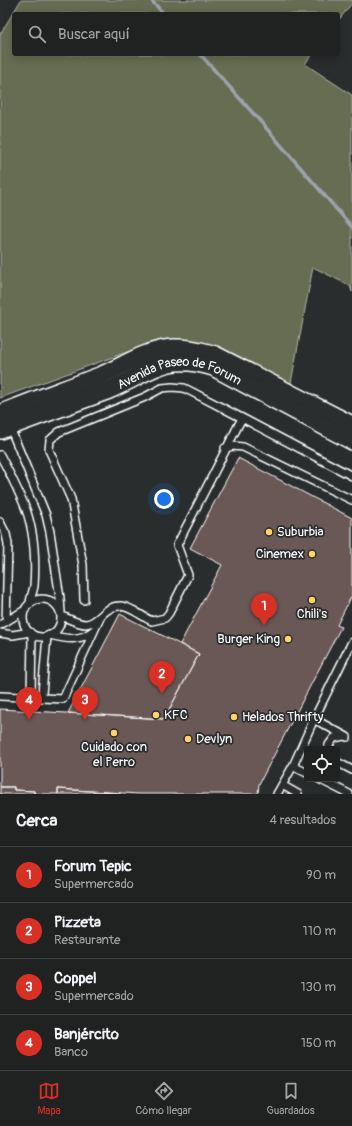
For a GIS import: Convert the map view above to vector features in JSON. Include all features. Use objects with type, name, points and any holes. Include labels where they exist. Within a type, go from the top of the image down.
[{"type":"street","name":"Avenida Paseo de Forum","points":[[3,421],[142,355],[164,349],[181,348],[198,350],[215,355],[352,425]]},
{"type":"street","name":"Avenida Paseo de Forum","points":[[3,421],[109,390],[124,384],[152,368],[170,362],[184,361],[200,363],[213,367],[352,441]]},
{"type":"lane","points":[[84,600],[83,565],[71,499],[49,450],[49,442],[53,436],[59,432],[145,397],[162,388],[184,388],[352,476]]},
{"type":"lane","points":[[61,616],[78,623],[86,624],[94,622],[107,609],[120,606],[126,607],[152,621],[165,618],[188,575],[177,545],[216,469],[225,448],[242,418]]},
{"type":"lane","points":[[3,421],[46,515],[60,598],[63,630],[66,640]]},
{"type":"lane","points":[[225,448],[237,446],[243,447],[352,500]]},
{"type":"lane","points":[[0,454],[23,502],[29,519],[34,552],[34,587],[24,620],[25,626],[31,633],[31,694]]},
{"type":"lane","points":[[0,522],[6,534],[8,544],[3,624]]},
{"type":"lane","points":[[3,624],[36,600],[46,599],[55,604],[61,616],[58,629],[48,636],[42,694]]},
{"type":"lane","points":[[0,696],[62,699],[101,615]]},
{"type":"lane","points":[[0,633],[13,635],[31,633],[42,637],[48,636],[66,640],[84,636],[95,628]]},
{"type":"lane","points":[[277,794],[293,766],[314,719],[352,642]]},
{"type":"lane","points":[[314,719],[347,737],[342,736],[334,738],[329,746]]},
{"type":"lane","points":[[340,764],[352,770]]},
{"type":"lane","points":[[293,766],[304,772]]},
{"type":"lane","points":[[325,782],[349,794]]},
{"type":"lane","points":[[282,785],[298,794]]},
{"type":"green space","points":[[21,0],[352,0],[352,3],[340,18],[340,12],[14,12]]},
{"type":"green space","points":[[12,15],[12,56],[311,56],[305,64],[352,95],[352,292],[350,286],[313,267],[290,388],[207,344],[189,340],[167,340],[149,344],[0,398],[0,34]]},
{"type":"building","points":[[238,458],[352,518],[352,595],[337,625],[341,627],[259,784],[258,794],[139,794],[58,789],[58,794],[34,794],[34,791],[14,790],[14,787],[0,787],[0,709],[164,719],[199,654],[180,644],[222,565],[190,548]]},
{"type":"building","points":[[120,614],[199,654],[164,719],[68,713]]},
{"type":"building","points":[[0,787],[14,787],[14,790],[34,791],[34,794],[0,794]]},
{"type":"building","name":"Cuidado con el Perro","points":[[58,789],[120,793],[120,794],[58,794]]},
{"type":"waterway","points":[[151,0],[162,12]]},
{"type":"waterway","points":[[202,56],[352,227]]},
{"type":"place","name":"Suburbia","points":[[269,532]]},
{"type":"place","name":"Cinemex","points":[[312,554]]},
{"type":"place","name":"Chili's","points":[[312,600]]},
{"type":"place","name":"Forum Tepic","points":[[264,626]]},
{"type":"place","name":"Burger King","points":[[288,639]]},
{"type":"place","name":"Pizzeta","points":[[162,694]]},
{"type":"place","name":"KFC","points":[[156,715]]},
{"type":"place","name":"Helados Thrifty","points":[[234,717]]},
{"type":"place","name":"Banjército","points":[[29,720]]},
{"type":"place","name":"Coppel","points":[[85,720]]},
{"type":"place","name":"Cuidado con el Perro","points":[[114,733]]},
{"type":"place","name":"Devlyn","points":[[188,739]]}]
